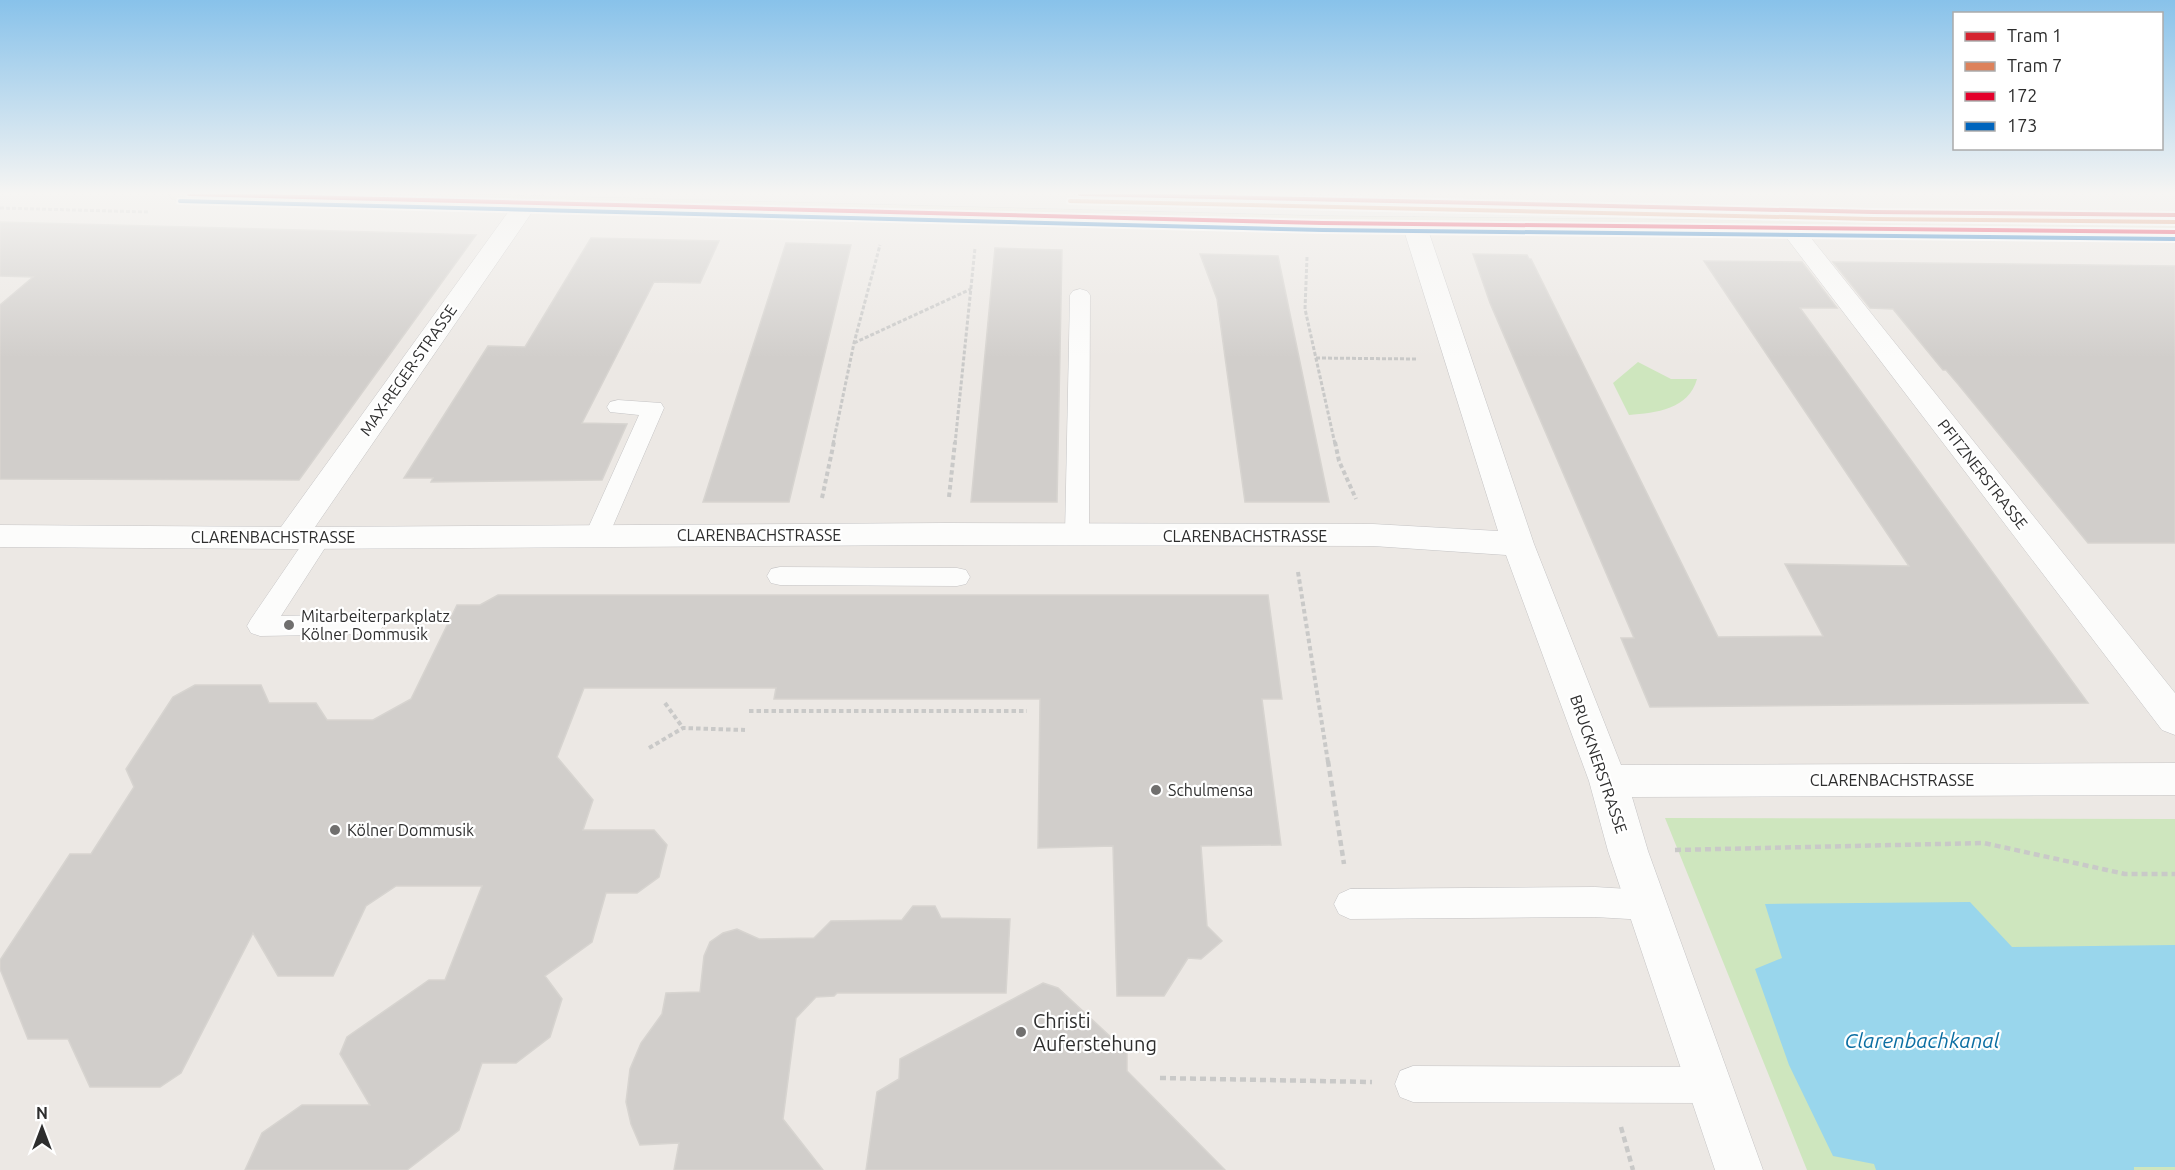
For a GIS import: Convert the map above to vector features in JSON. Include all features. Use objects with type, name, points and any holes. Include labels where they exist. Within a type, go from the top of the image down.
[{"type":"street","name":"MAX-REGER-STRASSE","points":[[305,537],[495,249]]},
{"type":"street","name":"BRUCKNERSTRASSE","points":[[1422,249],[1518,544],[1608,781],[1628,852],[1739,1170]]},
{"type":"street","name":"PFITZNERSTRASSE","points":[[1807,249],[2175,720]]},
{"type":"street","name":"CLARENBACHSTRASSE","points":[[0,536],[1373,535],[1518,544]]},
{"type":"street","name":"CLARENBACHSTRASSE","points":[[1608,781],[2175,779]]},
{"type":"lane","points":[[1077,535],[1080,295]]},
{"type":"lane","points":[[597,535],[653,408],[618,407]]},
{"type":"lane","points":[[305,537],[260,626],[371,624]]},
{"type":"lane","points":[[780,576],[957,578]]},
{"type":"lane","points":[[1350,904],[1595,902],[1646,905]]},
{"type":"lane","points":[[1413,1084],[1709,1085]]},
{"type":"path","points":[[815,534],[854,343],[879,249]]},
{"type":"path","points":[[945,534],[975,249]]},
{"type":"path","points":[[1311,249],[1306,260],[1305,309],[1339,462],[1373,535]]},
{"type":"path","points":[[854,343],[972,288]]},
{"type":"path","points":[[1316,358],[1458,359]]},
{"type":"path","points":[[1292,536],[1350,904]]},
{"type":"path","points":[[665,703],[683,728]]},
{"type":"path","points":[[749,711],[1027,711]]},
{"type":"path","points":[[649,748],[683,728],[745,730]]},
{"type":"path","points":[[1628,852],[1984,843],[2125,874],[2175,874]]},
{"type":"path","points":[[1160,1078],[1413,1084]]},
{"type":"green space","points":[[1638,362],[1671,379],[1697,379],[1687,397],[1670,408],[1629,415],[1613,383]]},
{"type":"green space","name":"Clarenbachkanal","points":[[1665,818],[2175,819],[2175,1170],[1807,1170]]},
{"type":"water","name":"Clarenbachkanal","points":[[1970,902],[2012,947],[2175,945],[2175,1167],[2134,1167],[2134,1170],[1876,1170],[1874,1164],[1833,1156],[1789,1065],[1755,969],[1782,958],[1765,904]]},
{"type":"building","points":[[0,249],[466,249],[299,480],[0,479],[0,305],[33,277],[0,276]]},
{"type":"building","points":[[585,249],[716,249],[700,283],[654,282],[582,423],[627,424],[602,480],[431,482],[433,478],[404,478],[488,346],[525,347]]},
{"type":"building","points":[[784,249],[850,249],[789,502],[703,502]]},
{"type":"building","points":[[995,249],[1062,250],[1057,502],[971,502]]},
{"type":"building","points":[[1200,254],[1278,256],[1329,502],[1245,502],[1217,299]]},
{"type":"building","points":[[1473,254],[1527,255],[1531,259],[1718,637],[1823,636],[1785,564],[1909,566],[1704,261],[1802,262],[1837,308],[1800,308],[2088,703],[1650,707],[1621,638],[1634,638],[1490,303]]},
{"type":"building","points":[[1833,262],[2175,266],[2175,543],[2088,543],[1958,384],[1946,370],[1943,370],[1893,309],[1870,308]]},
{"type":"building","points":[[498,595],[1268,595],[1282,699],[1262,699],[1281,845],[1201,846],[1207,926],[1222,941],[1201,959],[1188,958],[1164,996],[1117,996],[1113,846],[1038,848],[1040,699],[774,699],[776,688],[584,688],[557,757],[593,800],[583,830],[654,830],[667,845],[659,877],[637,893],[606,893],[592,942],[545,976],[562,999],[550,1037],[516,1063],[482,1063],[459,1130],[407,1170],[245,1170],[262,1133],[302,1105],[370,1105],[340,1054],[347,1037],[429,980],[445,980],[482,886],[396,886],[366,906],[333,976],[278,976],[253,933],[181,1073],[160,1087],[90,1087],[68,1039],[28,1039],[0,969],[0,960],[70,854],[91,854],[134,787],[126,769],[173,697],[195,685],[261,685],[269,703],[316,703],[327,720],[373,720],[411,699],[457,605],[480,605]]},
{"type":"building","points":[[913,906],[935,906],[941,918],[1010,919],[1006,993],[837,993],[834,996],[816,997],[796,1018],[783,1119],[823,1170],[674,1170],[679,1143],[640,1145],[631,1124],[626,1102],[630,1069],[641,1043],[662,1014],[666,993],[700,992],[704,956],[710,942],[723,933],[737,929],[759,939],[814,938],[831,921],[902,920]]},
{"type":"building","name":"Christi Auferstehung","points":[[1043,983],[1058,988],[1127,1052],[1127,1071],[1225,1170],[866,1170],[877,1092],[899,1079],[900,1059]]},
{"type":"place","name":"Mitarbeiterparkplatz Kölner Dommusik","points":[[289,625]]},
{"type":"place","name":"Schulmensa","points":[[1156,790]]},
{"type":"place","name":"Kölner Dommusik","points":[[335,830]]},
{"type":"place","name":"Christi Auferstehung","points":[[1021,1032]]}]
